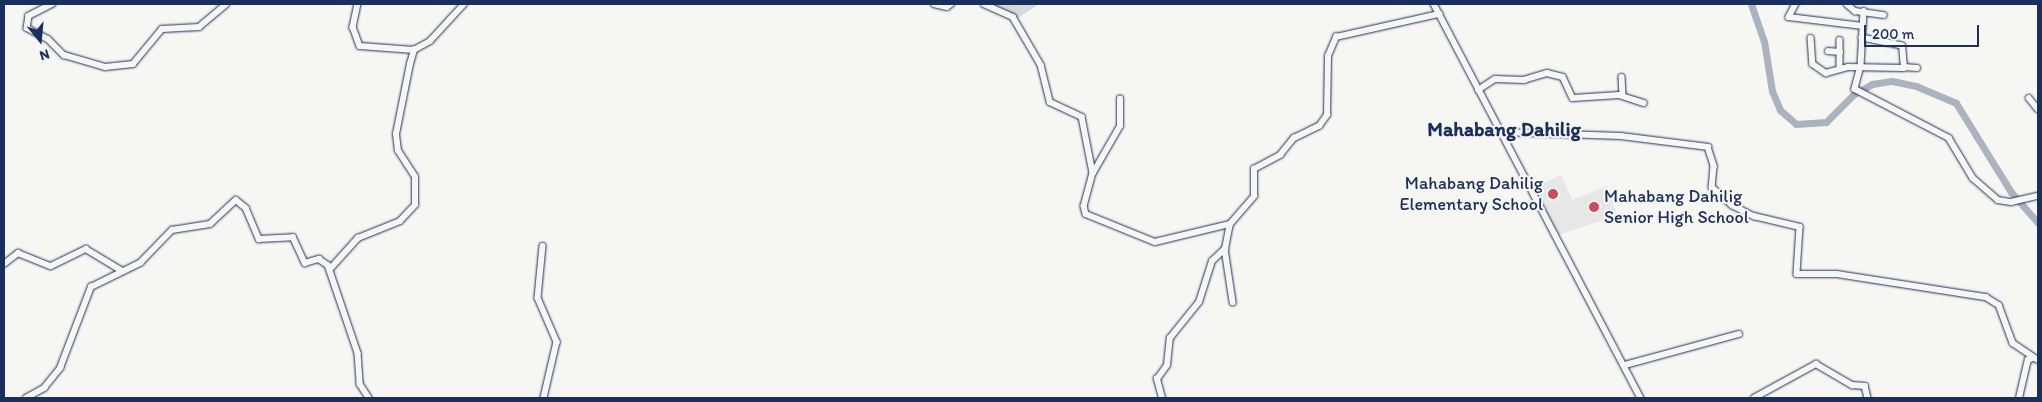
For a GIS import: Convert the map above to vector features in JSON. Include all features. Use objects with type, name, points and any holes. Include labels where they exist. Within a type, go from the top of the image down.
[{"type":"street","points":[[53,4],[29,16],[27,28],[48,39],[64,55],[105,67],[134,64],[162,29],[198,27],[226,4]]},
{"type":"street","points":[[358,4],[354,27],[360,46],[414,50],[430,41],[464,4]]},
{"type":"street","points":[[934,4],[945,7],[951,4]]},
{"type":"street","points":[[984,4],[1013,17],[1041,65],[1050,102],[1082,117],[1093,173]]},
{"type":"street","points":[[1434,4],[1641,398]]},
{"type":"street","points":[[1796,4],[1788,15],[1790,18],[1862,26]]},
{"type":"street","points":[[1847,4],[1854,11],[1884,15]]},
{"type":"street","points":[[1864,11],[1861,66],[1855,89],[1863,96],[1945,135],[1982,187],[1998,200],[2018,200],[2038,196]]},
{"type":"street","points":[[1233,302],[1225,249],[1230,224],[1254,196],[1254,169],[1324,122],[1328,108],[1328,56],[1336,37],[1439,14]]},
{"type":"street","points":[[1811,38],[1814,65],[1826,73],[1840,68],[1861,66],[1917,68]]},
{"type":"street","points":[[1862,38],[1902,46],[1904,67]]},
{"type":"street","points":[[1840,40],[1840,68]]},
{"type":"street","points":[[330,269],[358,238],[400,221],[415,205],[415,176],[398,151],[396,134],[414,50]]},
{"type":"street","points":[[1828,51],[1840,52]]},
{"type":"street","points":[[1478,90],[1495,79],[1524,80],[1547,73],[1563,77],[1573,98],[1623,95],[1644,103]]},
{"type":"street","points":[[1622,77],[1623,95]]},
{"type":"street","points":[[2029,98],[2038,109]]},
{"type":"street","points":[[1120,99],[1120,126],[1093,173],[1084,206],[1086,214],[1144,240],[1174,240],[1230,224]]},
{"type":"street","points":[[1502,132],[1595,134],[1708,147],[1714,166],[1712,187],[1732,205],[1754,216],[1800,227],[1797,274],[1837,274],[1986,296],[1999,305],[2013,343],[2036,359],[2019,398]]},
{"type":"street","points":[[26,398],[44,388],[64,362],[88,291],[121,270],[146,259],[172,230],[210,224],[236,200],[246,208],[259,239],[293,237],[305,263],[322,260],[330,269],[358,353],[360,384],[369,398]]},
{"type":"street","points":[[543,246],[538,298],[556,342],[544,398]]},
{"type":"street","points":[[4,264],[15,253],[51,266],[86,249],[121,270]]},
{"type":"street","points":[[1162,398],[1158,379],[1166,365],[1170,338],[1195,308],[1212,261],[1225,249]]},
{"type":"street","points":[[1625,365],[1740,334]]},
{"type":"street","points":[[1754,398],[1816,364],[1852,385],[1865,386],[1868,398]]},
{"type":"shaded area","points":[[986,4],[1039,4],[1015,20]]},
{"type":"shaded area","points":[[1561,175],[1572,200],[1607,186],[1617,215],[1559,235],[1534,188]]},
{"type":"waterway","points":[[1751,4],[1764,41],[1772,91],[1780,110],[1796,124],[1826,122],[1854,94],[1872,84],[1892,81],[1916,86],[1956,103],[2011,192],[2038,223]]},
{"type":"place","name":"Mahabang Dahilig Elementary School","points":[[1553,194]]},
{"type":"place","name":"Mahabang Dahilig Senior High School","points":[[1594,207]]},
{"type":"district","name":"Mahabang Dahilig","points":[[1504,129]]}]
